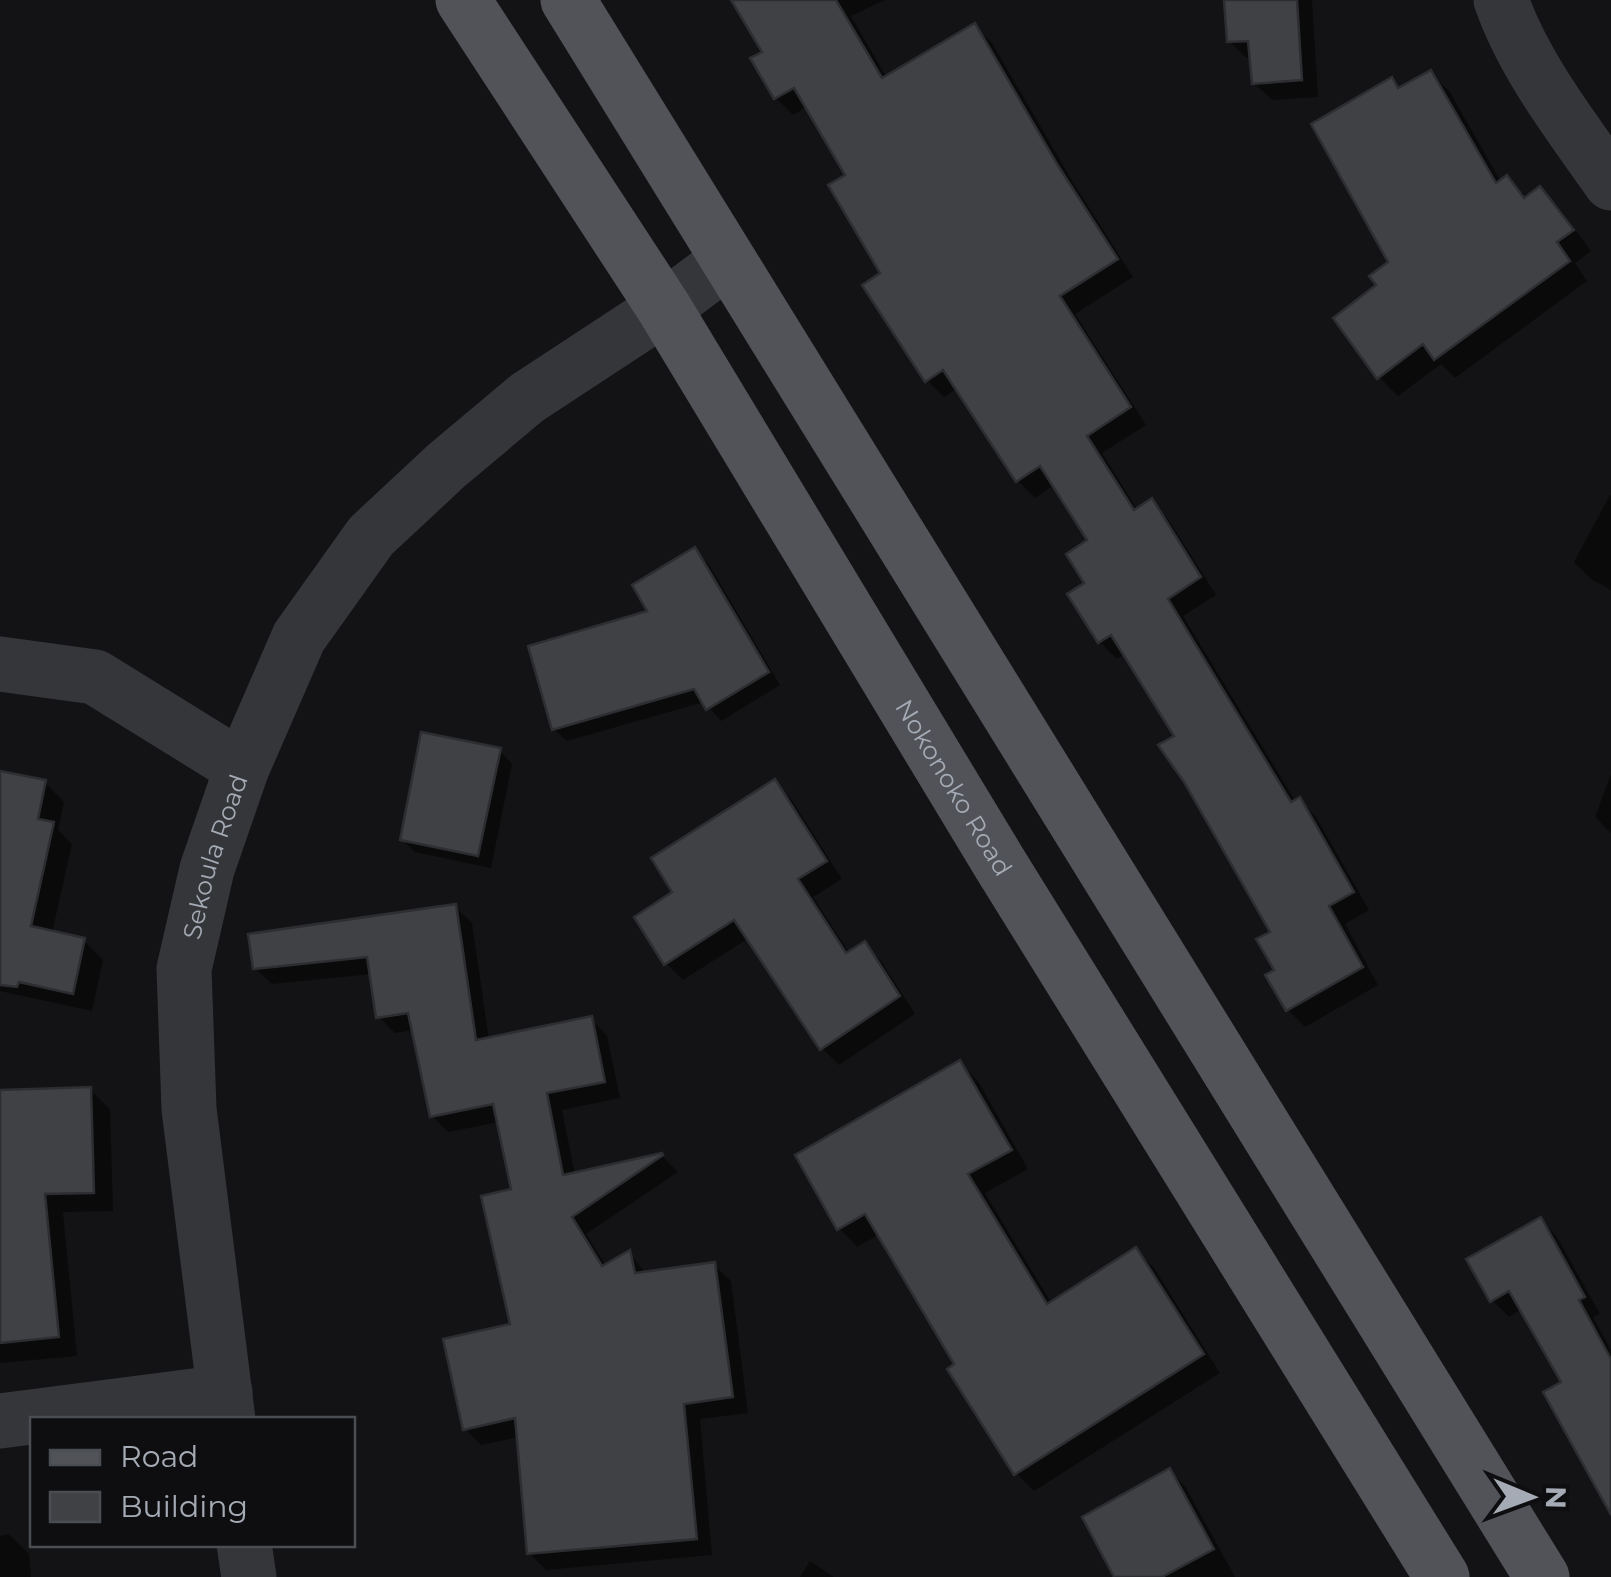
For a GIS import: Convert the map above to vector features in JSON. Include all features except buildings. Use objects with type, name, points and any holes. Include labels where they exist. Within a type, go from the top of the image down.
[{"type":"main road","name":"Nokonoko Road","points":[[462,0],[664,308],[1000,864],[1442,1577]]},
{"type":"main road","points":[[568,0],[1542,1577]]},
{"type":"street","points":[[1501,0],[1509,24],[1561,112],[1611,183]]},
{"type":"street","name":"Sekoula Road","points":[[226,1406],[189,1109],[184,969],[208,869],[242,768],[299,638],[371,536],[527,398],[664,308],[728,260]]},
{"type":"street","points":[[0,664],[95,677],[242,768]]},
{"type":"street","points":[[71,1417],[226,1406]]},
{"type":"street","points":[[0,1422],[30,1420]]},
{"type":"street","points":[[244,1547],[249,1577]]}]
